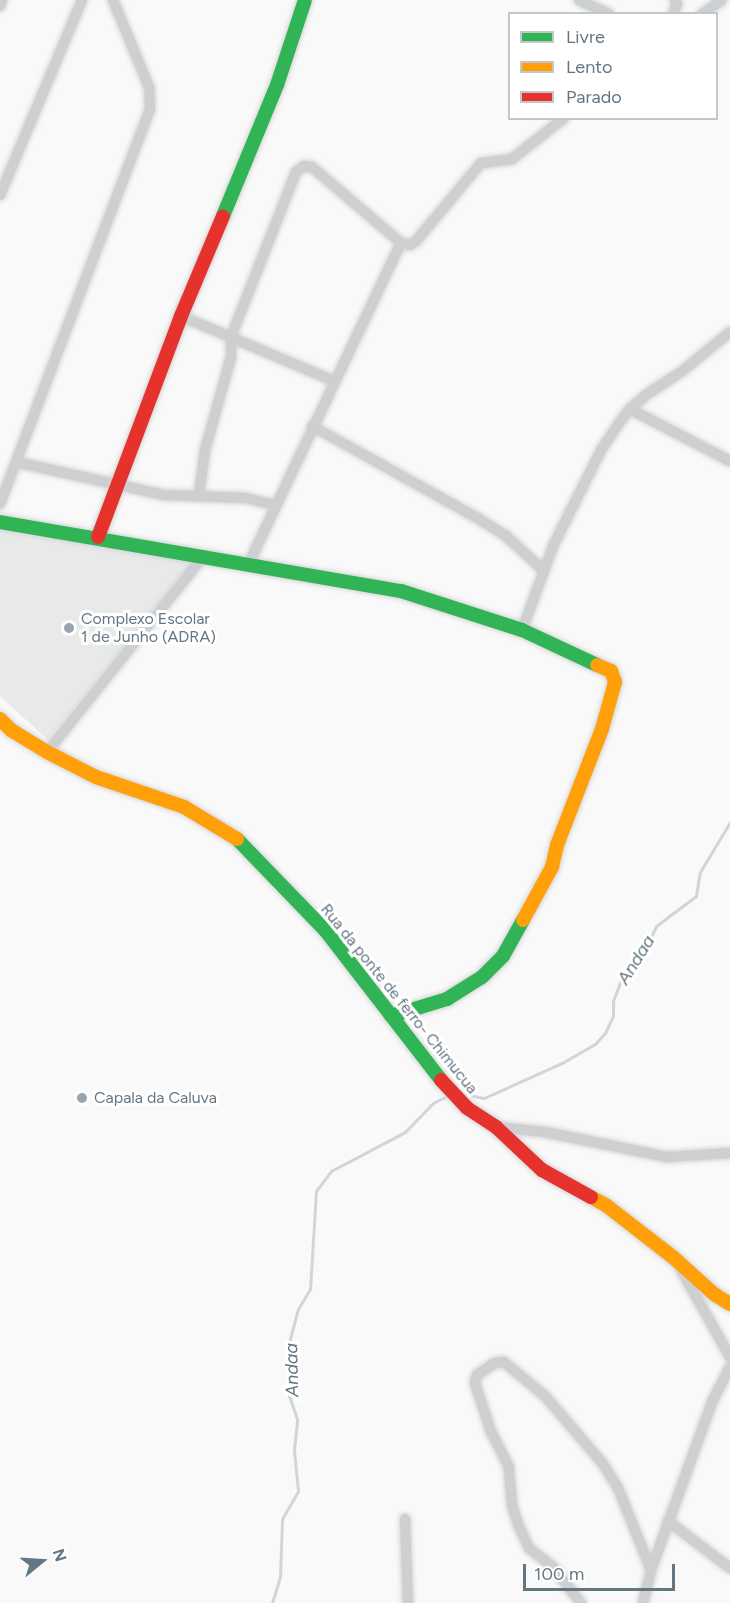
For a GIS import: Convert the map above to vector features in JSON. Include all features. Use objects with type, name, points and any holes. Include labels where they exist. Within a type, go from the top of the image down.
[{"type":"street","points":[[0,6],[2,0]]},
{"type":"street","points":[[0,195],[82,0]]},
{"type":"street","points":[[0,504],[150,110],[149,87],[112,0]]},
{"type":"street","points":[[98,537],[181,316],[265,117],[305,0]]},
{"type":"street","points":[[579,0],[605,12]]},
{"type":"street","points":[[705,12],[722,0]]},
{"type":"street","points":[[199,495],[205,450],[231,357],[231,337],[296,172],[304,166],[312,167],[401,243],[410,245],[416,241],[481,164],[512,159],[561,120]]},
{"type":"street","points":[[248,565],[274,505],[401,243]]},
{"type":"street","points":[[181,316],[334,381]]},
{"type":"street","points":[[522,630],[544,571],[601,450],[630,409],[730,332]]},
{"type":"street","points":[[630,409],[696,446],[730,461]]},
{"type":"street","points":[[312,426],[479,519],[506,536],[544,571]]},
{"type":"street","points":[[16,462],[164,495],[246,498],[274,505]]},
{"type":"street","points":[[0,522],[204,555],[248,565],[401,591],[522,630],[611,671],[615,682],[595,749],[557,845],[552,867],[503,956],[482,977],[447,999],[391,1016]]},
{"type":"street","points":[[47,752],[204,555]]},
{"type":"street","name":"Rua da ponte de ferro- Chimucua","points":[[0,719],[11,730],[47,752],[96,777],[184,807],[240,841],[325,930],[450,1092],[467,1108],[496,1127],[542,1170],[607,1206],[674,1258],[714,1294],[730,1304]]},
{"type":"street","points":[[496,1127],[544,1132],[667,1157],[730,1153]]},
{"type":"street","points":[[674,1258],[730,1357]]},
{"type":"street","points":[[581,1603],[553,1567],[529,1548],[518,1524],[512,1505],[509,1467],[491,1432],[475,1383],[477,1375],[495,1363],[504,1362],[545,1396],[603,1464],[618,1488],[651,1570]]},
{"type":"street","points":[[643,1603],[651,1570],[668,1521],[712,1402],[730,1367]]},
{"type":"street","points":[[405,1519],[408,1603]]},
{"type":"street","points":[[668,1521],[730,1568]]},
{"type":"street","points":[[570,1603],[571,1591]]},
{"type":"shaded area","name":"Complexo Escolar 1 de Junho (ADRA)","points":[[0,525],[194,560],[48,740],[0,696]]},
{"type":"waterway","name":"Andaa","points":[[460,1093],[484,1098],[562,1063],[596,1043],[605,1033],[613,1016],[613,1001],[622,978],[643,953],[656,926],[696,896],[700,872],[730,822]]},
{"type":"waterway","name":"Andaa","points":[[272,1603],[280,1577],[282,1519],[298,1491],[294,1450],[297,1419],[289,1396],[288,1346],[298,1309],[310,1289],[316,1191],[331,1171],[405,1132],[433,1103],[447,1096]]},
{"type":"traffic: fast","points":[[223,216],[277,85],[305,0]]},
{"type":"traffic: fast","points":[[0,522],[401,591],[522,630],[597,665]]},
{"type":"traffic: fast","points":[[237,839],[325,930],[441,1080]]},
{"type":"traffic: fast","points":[[391,1016],[447,999],[482,977],[503,956],[523,920]]},
{"type":"traffic: slow","points":[[523,920],[552,867],[557,845],[602,729],[615,682],[611,671],[597,665]]},
{"type":"traffic: slow","points":[[0,719],[11,730],[47,752],[96,777],[184,807],[237,839]]},
{"type":"traffic: slow","points":[[591,1197],[607,1206],[674,1258],[714,1294],[730,1304]]},
{"type":"traffic: jam","points":[[98,537],[181,316],[223,216]]},
{"type":"traffic: jam","points":[[441,1080],[467,1108],[496,1127],[542,1170],[591,1197]]},
{"type":"place","name":"Complexo Escolar 1 de Junho (ADRA)","points":[[69,628]]},
{"type":"place","name":"Capala da Caluva","points":[[82,1098]]}]
